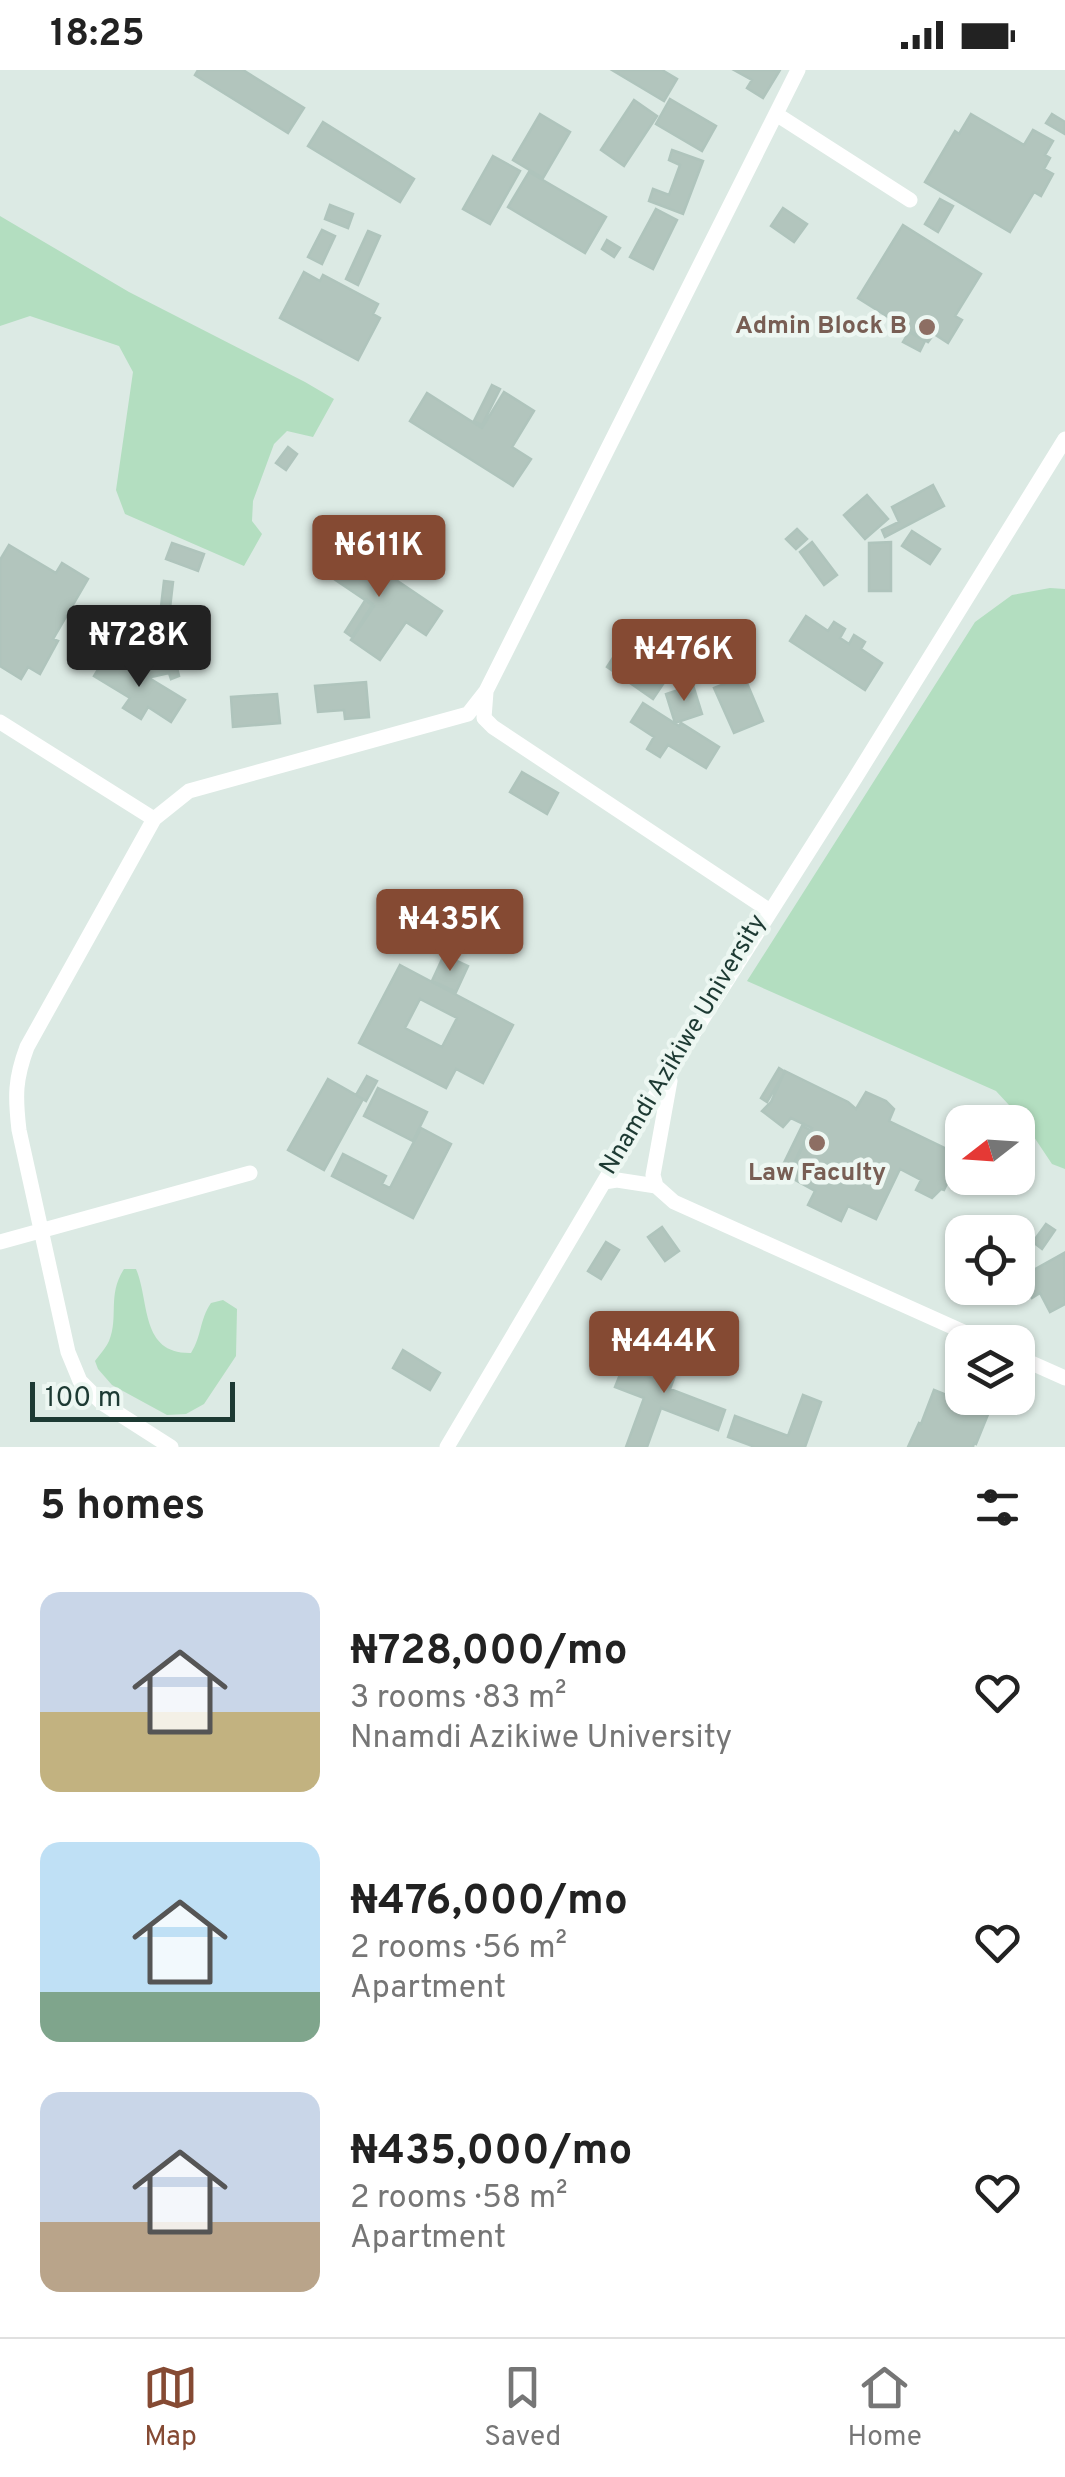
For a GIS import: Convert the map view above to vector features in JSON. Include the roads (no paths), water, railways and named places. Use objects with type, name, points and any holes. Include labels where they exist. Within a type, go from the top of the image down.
[{"type":"street","points":[[171,1447],[102,1403],[80,1381],[68,1352],[19,1130],[17,1073],[27,1047],[154,820],[189,791],[476,716],[798,70]]},
{"type":"street","points":[[776,114],[910,200]]},
{"type":"street","points":[[770,911],[1065,438]]},
{"type":"street","name":"Nnamdi Azikiwe University","points":[[447,1447],[672,1067],[770,911],[476,716]]},
{"type":"street","points":[[0,722],[154,820]]},
{"type":"street","points":[[656,1186],[653,1175],[672,1067]]},
{"type":"street","points":[[0,1242],[250,1173]]},
{"type":"street","points":[[604,1182],[656,1186],[674,1202],[948,1325]]},
{"type":"street","points":[[1035,1364],[1065,1378]]},
{"type":"place","name":"Admin Block B","points":[[927,327]]},
{"type":"place","name":"Law Faculty","points":[[817,1143]]}]
